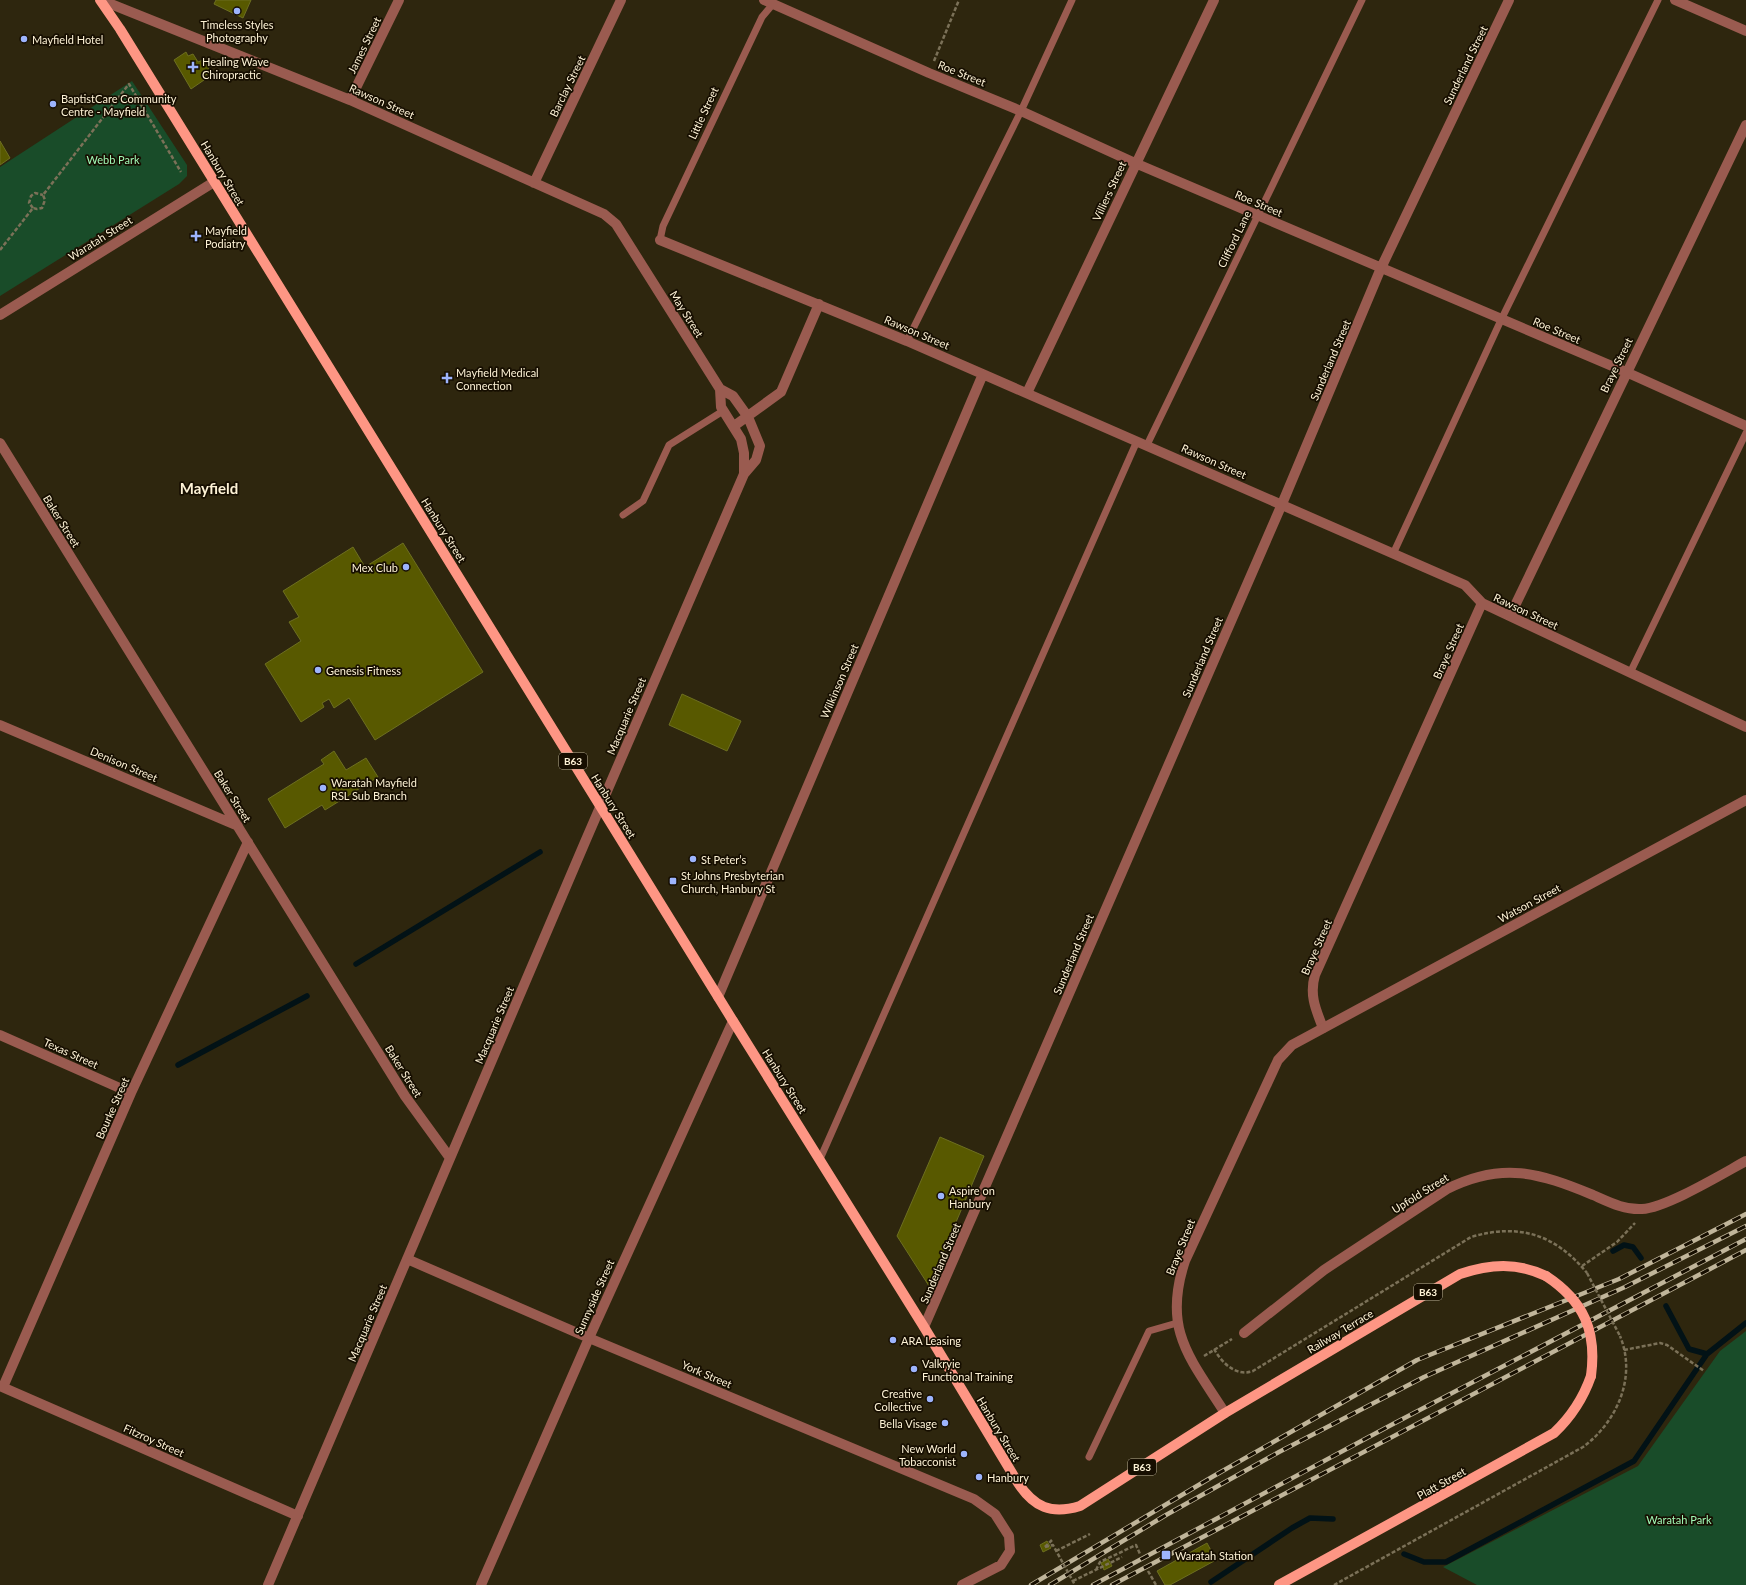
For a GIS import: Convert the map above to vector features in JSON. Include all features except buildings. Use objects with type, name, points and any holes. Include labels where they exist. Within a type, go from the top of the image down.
[{"type":"main road","name":"Hanbury Street","points":[[100,0],[120,29],[718,997],[820,1159],[1023,1490],[1033,1501],[1055,1510]]},
{"type":"main road","name":"Railway Terrace","points":[[1055,1510],[1071,1509],[1088,1501],[1225,1413],[1460,1274],[1485,1267],[1510,1265],[1523,1267],[1546,1276],[1567,1292],[1584,1314],[1593,1344],[1591,1376]]},
{"type":"main road","name":"Platt Street","points":[[1279,1585],[1554,1433],[1576,1409],[1585,1393],[1591,1376]]},
{"type":"street","name":"Rawson Street","points":[[100,0],[350,100],[604,214],[616,224],[634,252]]},
{"type":"street","name":"James Street","points":[[350,100],[399,0]]},
{"type":"street","name":"Barclay Street","points":[[534,182],[621,0]]},
{"type":"street","name":"Roe Street","points":[[764,0],[774,2],[930,73],[1021,111],[1135,163],[1626,372],[1746,426]]},
{"type":"street","name":"Villiers Street","points":[[1027,393],[1135,163],[1214,0]]},
{"type":"street","name":"Sunderland Street","points":[[924,1327],[1282,504],[1381,268],[1509,0]]},
{"type":"street","points":[[1675,0],[1746,31]]},
{"type":"street","name":"Braye Street","points":[[1510,616],[1746,125]]},
{"type":"street","name":"Waratah Street","points":[[0,315],[214,182]]},
{"type":"street","name":"Rawson Street","points":[[660,240],[907,341],[1465,585],[1482,603],[1630,674],[1746,727]]},
{"type":"street","name":"May Street","points":[[634,252],[720,389],[721,407],[734,426]]},
{"type":"street","points":[[734,426],[781,392],[819,304]]},
{"type":"street","name":"Wilkinson Street","points":[[718,997],[983,374]]},
{"type":"street","name":"May Street","points":[[720,389],[733,396],[748,417]]},
{"type":"street","name":"Macquarie Street","points":[[268,1585],[600,806],[744,474],[756,460],[760,446],[748,417]]},
{"type":"street","name":"Macquarie Street","points":[[734,426],[741,440],[744,453],[744,474]]},
{"type":"street","name":"Baker Street","points":[[0,443],[404,1096],[450,1158]]},
{"type":"street","name":"Braye Street","points":[[1225,1413],[1194,1363],[1182,1340],[1177,1323],[1175,1311],[1176,1291],[1185,1261],[1278,1060],[1284,1051],[1292,1045],[1323,1028],[1313,1001],[1312,984],[1482,603]]},
{"type":"street","name":"Denison Street","points":[[0,725],[238,826]]},
{"type":"street","name":"Watson Street","points":[[1323,1028],[1746,800]]},
{"type":"street","name":"Bourke Street","points":[[1,1386],[131,1092],[248,842]]},
{"type":"street","name":"Sunnyside Street","points":[[486,1584],[589,1338],[733,1021]]},
{"type":"street","name":"Texas Street","points":[[0,1035],[131,1092]]},
{"type":"street","name":"Upfold Street","points":[[1244,1333],[1324,1270],[1447,1189],[1467,1180],[1500,1173],[1533,1174],[1554,1179],[1619,1206],[1638,1209],[1662,1204],[1746,1161]]},
{"type":"street","name":"York Street","points":[[407,1259],[589,1338],[974,1499],[995,1514],[1008,1536],[1010,1551],[1001,1565],[962,1585]]},
{"type":"street","name":"Fitzroy Street","points":[[1,1386],[298,1516]]},
{"type":"lane","points":[[907,341],[1021,111],[1072,0]]},
{"type":"lane","name":"Clifford Lane","points":[[1147,445],[1362,0]]},
{"type":"lane","points":[[1393,554],[1501,320],[1658,0]]},
{"type":"lane","name":"Little Street","points":[[660,240],[663,226],[762,17],[774,2]]},
{"type":"lane","points":[[624,515],[643,501],[669,445],[723,411]]},
{"type":"lane","points":[[1630,674],[1746,433]]},
{"type":"lane","points":[[820,1159],[1137,441]]},
{"type":"lane","points":[[1089,1457],[1149,1331],[1177,1323]]},
{"type":"path","points":[[930,73],[959,0]]},
{"type":"path","points":[[43,195],[130,84],[181,172]]},
{"type":"path","points":[[35,193],[43,195],[45,200],[44,205],[40,209],[33,208],[29,203],[31,196],[35,193]]},
{"type":"path","points":[[0,250],[33,208]]},
{"type":"path","points":[[1582,1266],[1617,1242],[1635,1225],[1638,1209]]},
{"type":"path","points":[[1334,1585],[1576,1451],[1594,1439],[1606,1425],[1620,1401],[1626,1379],[1624,1350],[1620,1336],[1587,1273]]},
{"type":"path","points":[[1214,1350],[1244,1333]]},
{"type":"path","points":[[1624,1350],[1660,1343],[1667,1345],[1704,1371]]},
{"type":"path","points":[[1056,1551],[1090,1534]]},
{"type":"path","points":[[1052,1540],[1045,1547],[1052,1545],[1075,1585]]},
{"type":"path","points":[[1096,1570],[1100,1562],[1133,1546],[1136,1545],[1140,1554]]},
{"type":"path","points":[[1073,1581],[1122,1557]]},
{"type":"path","points":[[1148,1571],[1154,1585]]},
{"type":"green space","name":"Webb Park","points":[[132,81],[187,165],[187,176],[179,184],[0,296],[0,167]]},
{"type":"green space","name":"Waratah Park","points":[[1746,1331],[1746,1585],[1477,1585],[1443,1567],[1638,1466],[1720,1351]]},
{"type":"waterway","points":[[356,964],[540,852]]},
{"type":"waterway","points":[[178,1065],[307,996]]},
{"type":"waterway","points":[[1613,1251],[1624,1245],[1633,1247],[1641,1258]]},
{"type":"waterway","points":[[1666,1306],[1689,1349],[1707,1354]]},
{"type":"waterway","points":[[1404,1554],[1424,1562],[1446,1562],[1634,1461],[1707,1354],[1746,1323]]},
{"type":"waterway","points":[[1211,1582],[1292,1528],[1310,1518],[1333,1519]]},
{"type":"railway","points":[[1031,1585],[1212,1477],[1417,1360],[1619,1279],[1746,1214]]},
{"type":"railway","points":[[1050,1585],[1166,1515],[1279,1452],[1424,1377],[1625,1287],[1746,1226]]},
{"type":"railway","points":[[1093,1585],[1393,1424],[1746,1239]]},
{"type":"railway","points":[[1112,1585],[1746,1250]]},
{"type":"place","name":"Timeless Styles Photography","points":[[237,11]]},
{"type":"place","name":"Mayfield Hotel","points":[[24,39]]},
{"type":"place","name":"Healing Wave Chiropractic","points":[[193,67]]},
{"type":"place","name":"BaptistCare Community Centre - Mayfield","points":[[53,104]]},
{"type":"place","name":"Mayfield Podiatry","points":[[196,236]]},
{"type":"place","name":"Mayfield Medical Connection","points":[[447,378]]},
{"type":"place","name":"Mex Club","points":[[406,567]]},
{"type":"place","name":"Genesis Fitness","points":[[318,670]]},
{"type":"place","name":"Waratah Mayfield RSL Sub Branch","points":[[323,788]]},
{"type":"place","name":"St Peter’s","points":[[693,859]]},
{"type":"place","name":"St Johns Presbyterian Church, Hanbury St","points":[[673,881]]},
{"type":"place","name":"Aspire on Hanbury","points":[[941,1196]]},
{"type":"place","name":"ARA Leasing","points":[[893,1340]]},
{"type":"place","name":"Valkryie Functional Training","points":[[914,1369]]},
{"type":"place","name":"Creative Collective","points":[[930,1399]]},
{"type":"place","name":"Bella Visage","points":[[945,1423]]},
{"type":"place","name":"New World Tobacconist","points":[[964,1454]]},
{"type":"place","name":"Hanbury","points":[[979,1477]]},
{"type":"place","name":"Waratah Station","points":[[1166,1555]]},
{"type":"district","name":"Mayfield","points":[[209,488]]}]
